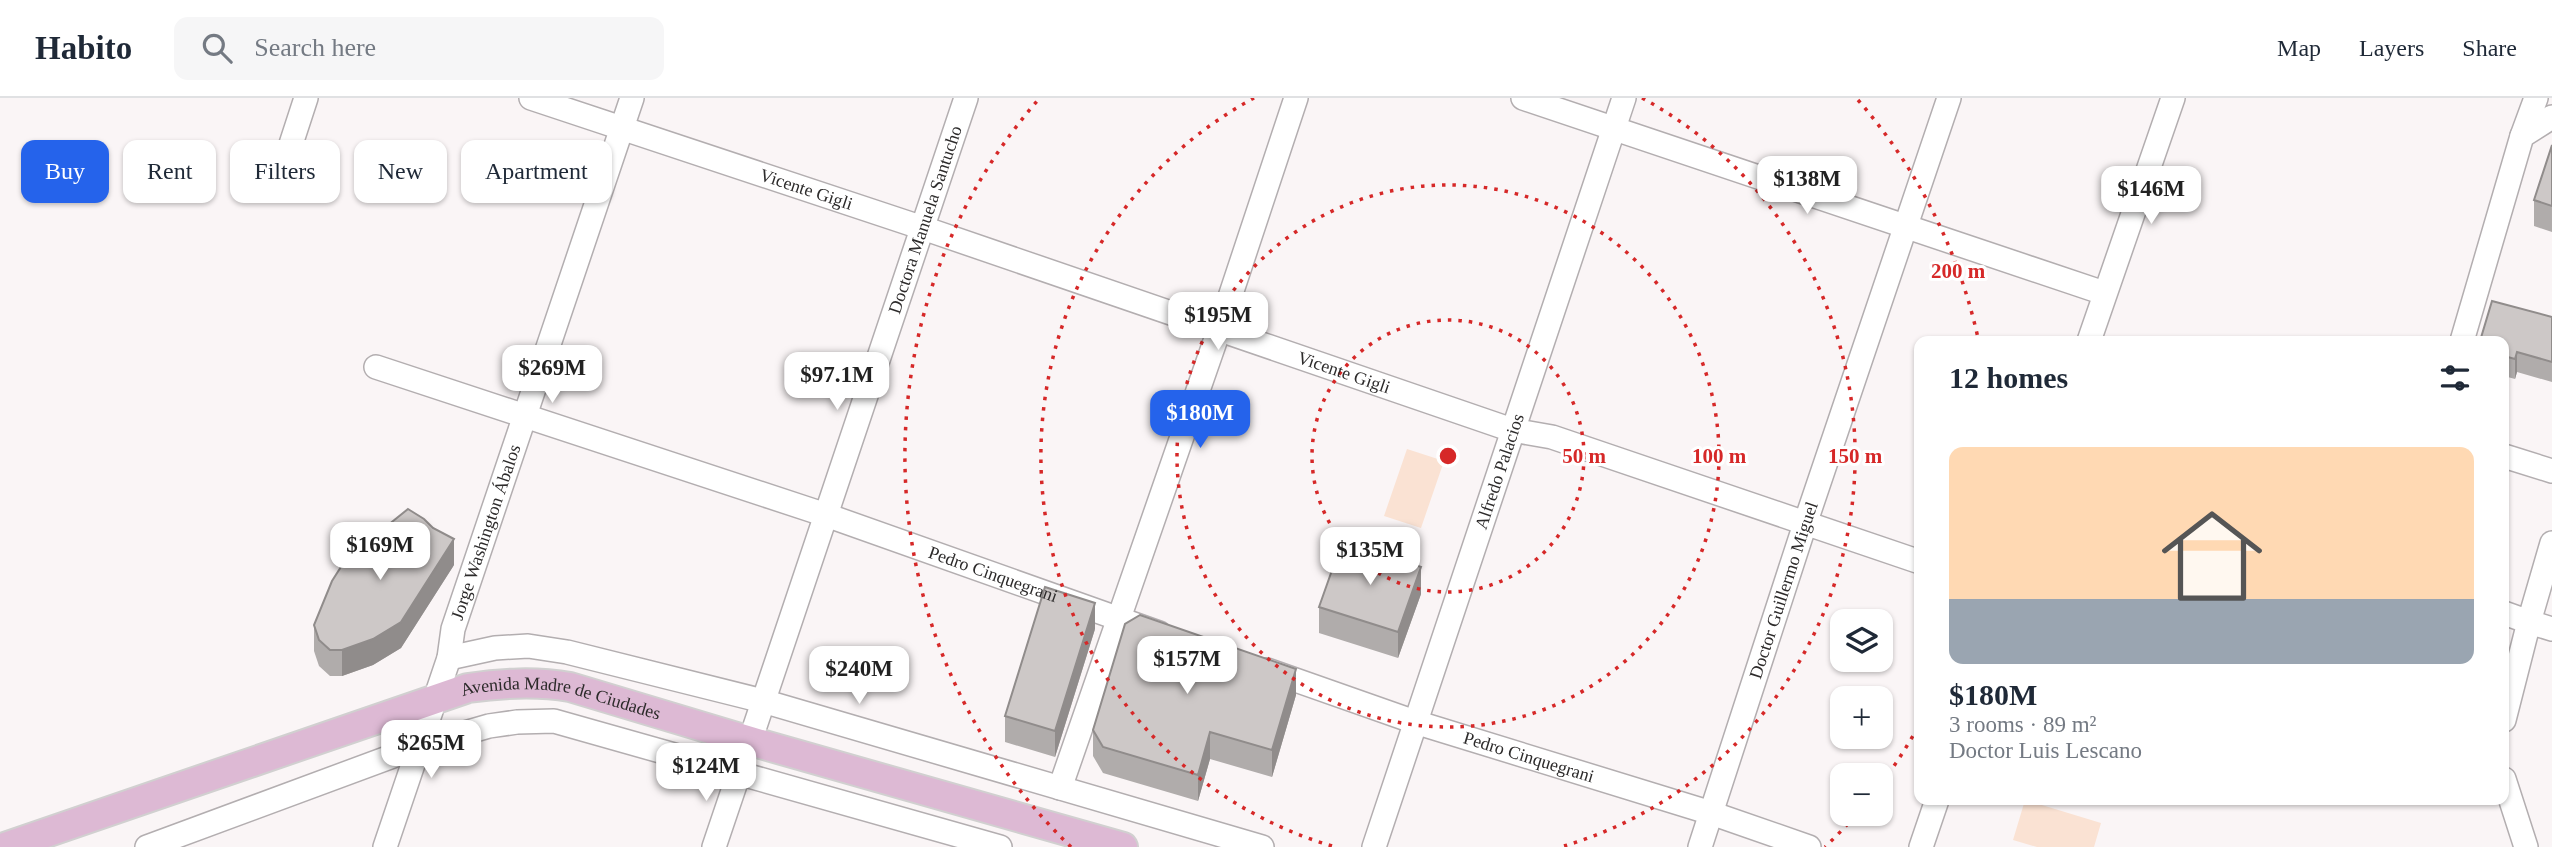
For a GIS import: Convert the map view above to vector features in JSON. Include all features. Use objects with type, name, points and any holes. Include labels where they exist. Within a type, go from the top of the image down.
[{"type":"main road","name":"Avenida Madre de Ciudades","points":[[5,847],[468,688],[502,683],[545,682],[1123,847]]},
{"type":"street","points":[[292,140],[306,98]]},
{"type":"street","name":"Vicente Gigli","points":[[531,98],[923,228],[1512,430],[1552,437],[1914,560]]},
{"type":"street","name":"Jorge Washington Ábalos","points":[[385,847],[449,658],[453,629],[632,98]]},
{"type":"street","name":"Doctora Manuela Santucho","points":[[750,741],[966,98]]},
{"type":"street","points":[[1060,788],[1219,330],[1296,98]]},
{"type":"street","points":[[1523,98],[2105,293]]},
{"type":"street","name":"Alfredo Palacios","points":[[1374,847],[1624,98]]},
{"type":"street","name":"Doctor Guillermo Miguel","points":[[1700,847],[1805,524],[1949,98]]},
{"type":"street","points":[[2091,336],[2172,98]]},
{"type":"street","points":[[2463,336],[2522,136],[2536,98]]},
{"type":"street","points":[[2522,136],[2552,117]]},
{"type":"street","name":"Pedro Cinquegrani","points":[[376,367],[826,515],[1183,641]]},
{"type":"street","points":[[2509,458],[2552,471]]},
{"type":"street","points":[[2509,700],[2552,542]]},
{"type":"street","points":[[2509,615],[2552,629]]},
{"type":"street","points":[[449,658],[495,648],[528,646],[568,652],[763,701],[1262,847]]},
{"type":"street","name":"Pedro Cinquegrani","points":[[1248,663],[1415,722],[1711,813],[1810,847]]},
{"type":"street","points":[[147,847],[420,746],[489,726],[554,721],[1000,847]]},
{"type":"street","points":[[714,847],[739,773]]},
{"type":"street","points":[[2509,797],[2526,847]]},
{"type":"street","points":[[1921,847],[1935,805]]},
{"type":"shaded area","points":[[1407,449],[1444,461],[1421,528],[1384,516]]},
{"type":"shaded area","points":[[2024,805],[2042,805],[2101,823],[2094,847],[2037,847],[2013,840]]},
{"type":"building","points":[[2552,145],[2552,206],[2534,200]]},
{"type":"building","points":[[2492,301],[2552,317],[2552,362],[2517,352],[2515,359],[2509,357],[2509,336],[2482,336]]},
{"type":"building","points":[[408,509],[433,528],[454,539],[401,622],[373,639],[342,650],[330,650],[319,640],[314,625],[332,581],[346,559]]},
{"type":"building","points":[[1342,542],[1421,567],[1398,632],[1319,607]]},
{"type":"building","points":[[1045,587],[1095,603],[1055,731],[1005,716]]},
{"type":"building","points":[[1140,615],[1296,669],[1272,750],[1210,732],[1198,775],[1103,747],[1093,730],[1125,624]]}]
